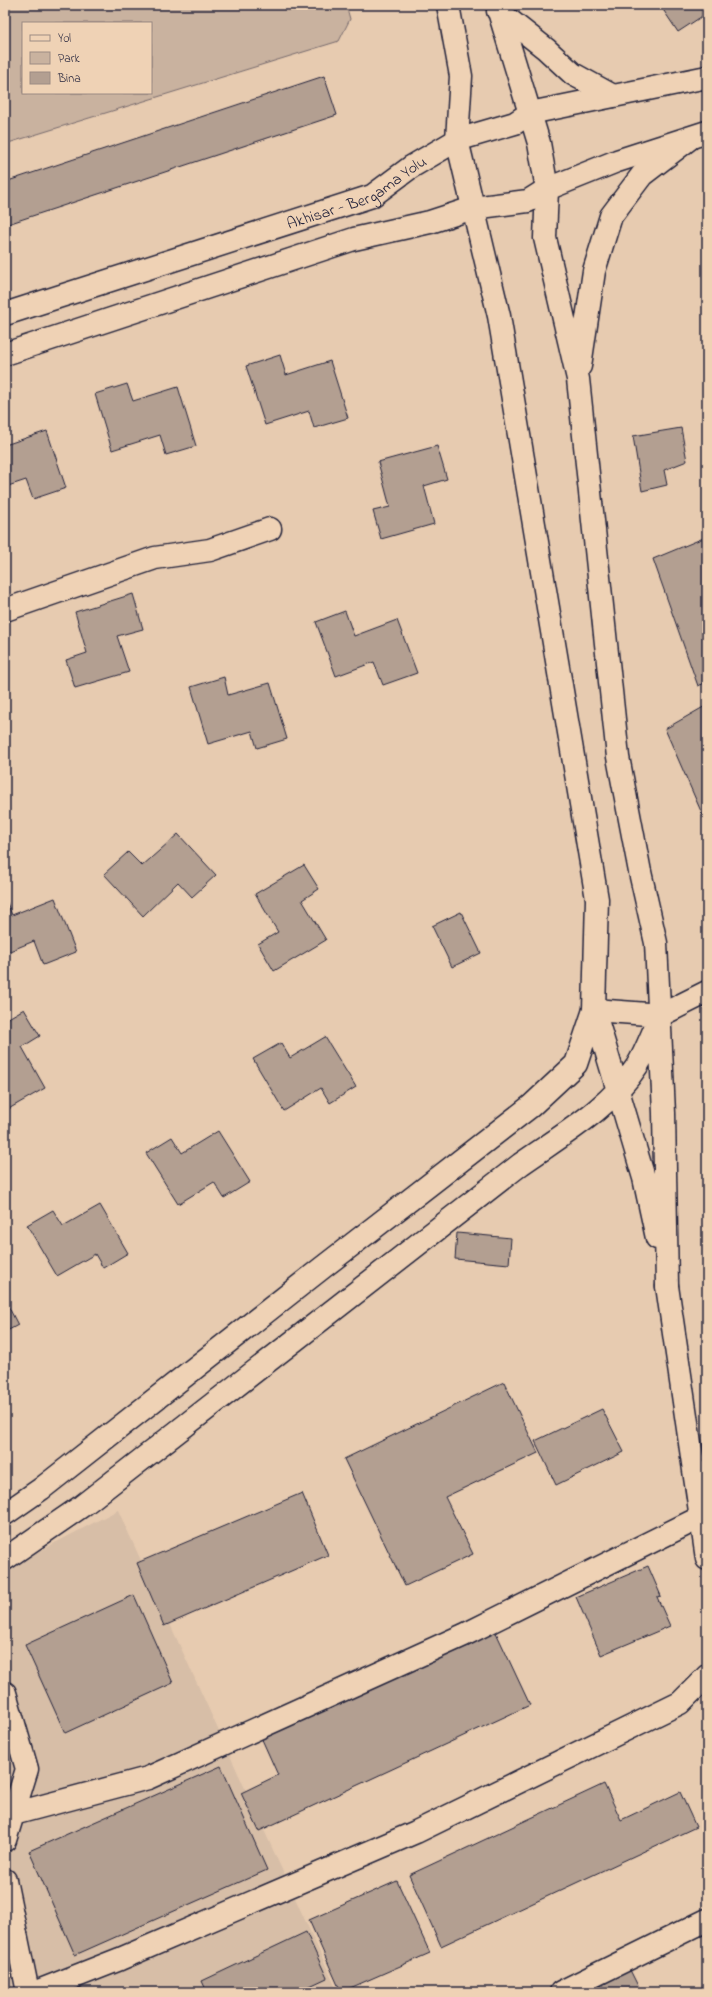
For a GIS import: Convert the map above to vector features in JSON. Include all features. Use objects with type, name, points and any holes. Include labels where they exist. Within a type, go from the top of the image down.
[{"type":"main road","points":[[5,1514],[41,1489],[531,1106],[576,1064],[594,1010],[597,898],[499,316],[457,140],[461,76],[448,5]]},
{"type":"main road","points":[[497,8],[573,74],[613,96]]},
{"type":"main road","points":[[497,8],[539,143],[547,189],[545,238],[578,379],[618,757],[640,872],[656,944],[664,1113],[667,1286]]},
{"type":"main road","name":"Akhisar - Bergama Yolu","points":[[5,314],[372,196],[411,167],[457,140],[515,123],[530,113],[707,77]]},
{"type":"main road","points":[[5,354],[354,239],[430,222],[473,208],[528,200],[547,189],[616,161],[699,134]]},
{"type":"main road","points":[[578,379],[594,271],[611,216],[642,175],[699,134]]},
{"type":"main road","points":[[5,610],[156,558],[210,550],[270,530]]},
{"type":"main road","points":[[594,1010],[660,1015],[707,992]]},
{"type":"main road","points":[[594,1010],[617,1092],[644,1178],[667,1286],[707,1559]]},
{"type":"main road","points":[[5,1559],[82,1506],[521,1164],[592,1114],[617,1092],[638,1065],[660,1015]]},
{"type":"main road","points":[[9,1816],[148,1778],[464,1635],[701,1517]]},
{"type":"main road","points":[[36,1992],[120,1959],[416,1832],[680,1703],[707,1676]]},
{"type":"main road","points":[[5,1693],[27,1769],[9,1816],[5,1840]]},
{"type":"main road","points":[[5,1880],[28,1992]]},
{"type":"main road","points":[[561,1992],[707,1920]]},
{"type":"shaded area","points":[[118,1510],[336,1988],[328,1992],[5,1992],[5,1569]]},
{"type":"green space","points":[[5,5],[346,5],[350,19],[339,41],[5,144]]},
{"type":"building","points":[[660,5],[707,5],[707,13],[678,32]]},
{"type":"building","points":[[324,76],[337,115],[5,225],[5,182]]},
{"type":"building","points":[[280,355],[286,375],[330,361],[348,418],[314,428],[309,411],[265,425],[246,366]]},
{"type":"building","points":[[127,384],[133,401],[178,387],[196,446],[166,455],[160,435],[112,450],[95,394]]},
{"type":"building","points":[[681,428],[687,461],[664,470],[667,485],[642,491],[633,436]]},
{"type":"building","points":[[47,431],[66,488],[33,499],[26,480],[5,487],[5,445]]},
{"type":"building","points":[[437,446],[447,479],[424,486],[434,524],[381,539],[373,511],[390,507],[378,462]]},
{"type":"building","points":[[706,537],[707,682],[698,686],[653,559]]},
{"type":"building","points":[[133,594],[143,629],[117,636],[129,672],[75,688],[66,660],[87,653],[75,612]]},
{"type":"building","points":[[345,611],[354,636],[397,620],[417,673],[383,685],[374,662],[336,676],[316,622]]},
{"type":"building","points":[[224,677],[228,695],[270,683],[287,739],[257,748],[252,731],[208,744],[191,687]]},
{"type":"building","points":[[707,705],[707,825],[665,729]]},
{"type":"building","points":[[178,834],[216,875],[192,897],[178,882],[143,916],[104,874],[128,852],[142,866]]},
{"type":"building","points":[[304,865],[319,889],[302,900],[326,940],[274,971],[258,944],[278,932],[255,894]]},
{"type":"building","points":[[5,898],[12,915],[55,898],[76,952],[43,965],[34,941],[5,953]]},
{"type":"building","points":[[461,912],[481,953],[452,967],[432,926]]},
{"type":"building","points":[[24,1009],[40,1036],[22,1047],[45,1088],[5,1111],[5,1020]]},
{"type":"building","points":[[325,1037],[356,1087],[330,1103],[321,1088],[284,1111],[253,1059],[281,1043],[290,1058]]},
{"type":"building","points":[[218,1131],[250,1182],[224,1198],[214,1182],[178,1204],[146,1153],[172,1137],[182,1153]]},
{"type":"building","points":[[100,1205],[128,1253],[103,1268],[95,1254],[57,1276],[27,1225],[53,1210],[63,1226]]},
{"type":"building","points":[[457,1233],[511,1238],[509,1264],[455,1259]]},
{"type":"building","points":[[5,1300],[18,1325],[5,1332]]},
{"type":"building","points":[[504,1382],[538,1453],[445,1497],[473,1554],[405,1586],[344,1459]]},
{"type":"building","points":[[602,1409],[624,1452],[556,1485],[535,1441]]},
{"type":"building","points":[[302,1493],[328,1555],[164,1626],[137,1563]]},
{"type":"building","points":[[648,1566],[661,1596],[657,1597],[670,1626],[601,1655],[576,1597]]},
{"type":"building","points":[[134,1595],[173,1683],[65,1733],[25,1645]]},
{"type":"building","points":[[493,1626],[530,1705],[259,1831],[241,1793],[278,1775],[260,1735]]},
{"type":"building","points":[[221,1766],[267,1870],[75,1955],[29,1851]]},
{"type":"building","points":[[604,1784],[621,1820],[680,1792],[696,1827],[441,1946],[409,1875]]},
{"type":"building","points":[[397,1881],[430,1953],[341,1992],[309,1920]]},
{"type":"building","points":[[306,1932],[327,1978],[297,1992],[207,1992],[202,1981]]},
{"type":"building","points":[[630,1970],[641,1992],[590,1992],[589,1989]]}]
